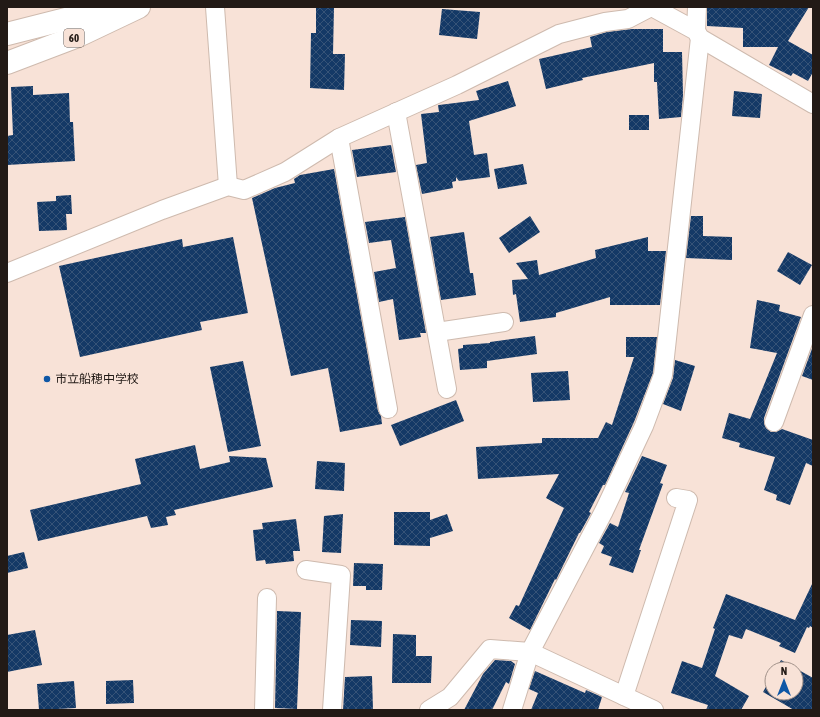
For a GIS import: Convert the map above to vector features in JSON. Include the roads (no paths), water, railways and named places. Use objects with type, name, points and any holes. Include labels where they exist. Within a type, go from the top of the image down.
[{"type":"main road","name":"60","points":[[7,34],[113,7]]},
{"type":"main road","name":"60","points":[[7,63],[78,36],[139,7]]},
{"type":"street","points":[[215,7],[228,186]]},
{"type":"street","points":[[7,274],[162,210],[228,186],[244,190],[278,175],[339,138],[457,85],[559,34],[605,22],[628,19],[651,7],[811,97]]},
{"type":"street","points":[[512,710],[530,652],[604,511],[644,426],[663,375],[698,34],[697,7]]},
{"type":"street","points":[[396,112],[447,389]]},
{"type":"street","points":[[339,138],[388,409]]},
{"type":"street","points":[[774,422],[813,315]]},
{"type":"street","points":[[437,332],[504,322]]},
{"type":"street","points":[[624,696],[688,500],[676,498]]},
{"type":"street","points":[[306,570],[341,575],[332,710]]},
{"type":"street","points":[[264,710],[267,598]]},
{"type":"street","points":[[429,710],[450,697],[490,649],[530,652],[654,710]]},
{"type":"place","name":"市立船穂中学校","points":[[47,379]]}]
